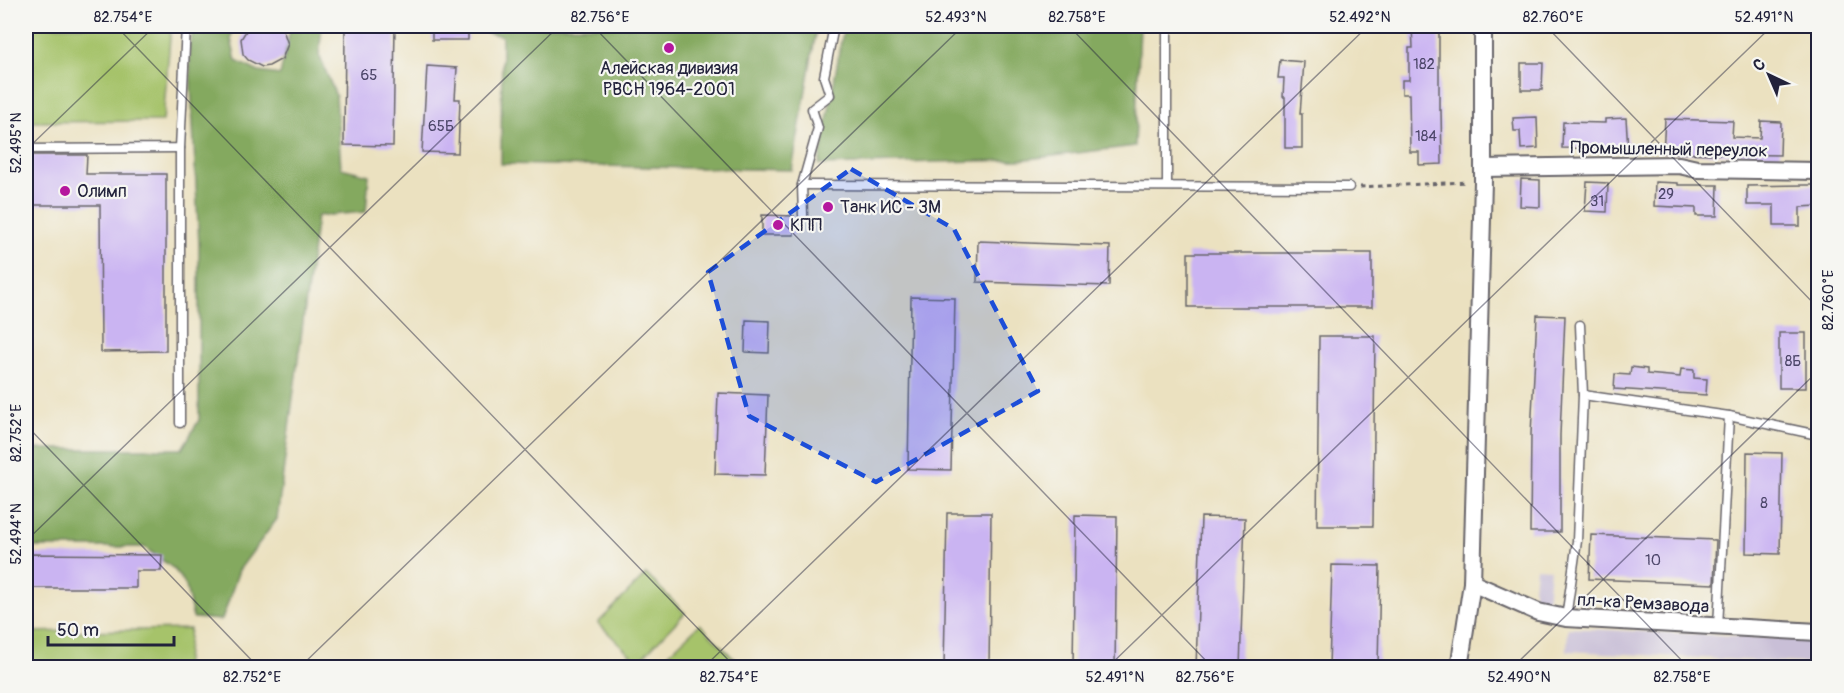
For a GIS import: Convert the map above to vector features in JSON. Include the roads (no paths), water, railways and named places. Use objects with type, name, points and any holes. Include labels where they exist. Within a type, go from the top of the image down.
[{"type":"street","points":[[1459,668],[1473,583],[1483,175],[1483,26]]},
{"type":"street","name":"Промышленный переулок","points":[[1483,175],[1679,165],[1697,169],[1818,171]]},
{"type":"street","name":"пл-ка Ремзавода","points":[[1473,583],[1538,612],[1566,618],[1818,632]]},
{"type":"lane","points":[[180,423],[180,148],[186,26]]},
{"type":"lane","points":[[802,215],[802,185],[818,128],[812,108],[830,95],[824,77],[834,26]]},
{"type":"lane","points":[[1167,26],[1167,185]]},
{"type":"lane","points":[[26,149],[180,148]]},
{"type":"lane","points":[[802,185],[1349,187]]},
{"type":"lane","points":[[1566,618],[1577,541],[1583,395],[1580,325]]},
{"type":"lane","points":[[1583,395],[1729,416],[1818,435]]},
{"type":"lane","points":[[1718,627],[1729,416]]},
{"type":"place","name":"Алейская дивизия РВСН 1964-2001","points":[[669,48]]},
{"type":"place","name":"Олимп","points":[[65,191]]},
{"type":"place","name":"Танк ИС - 3М","points":[[828,207]]},
{"type":"place","name":"КПП","points":[[778,225]]}]
